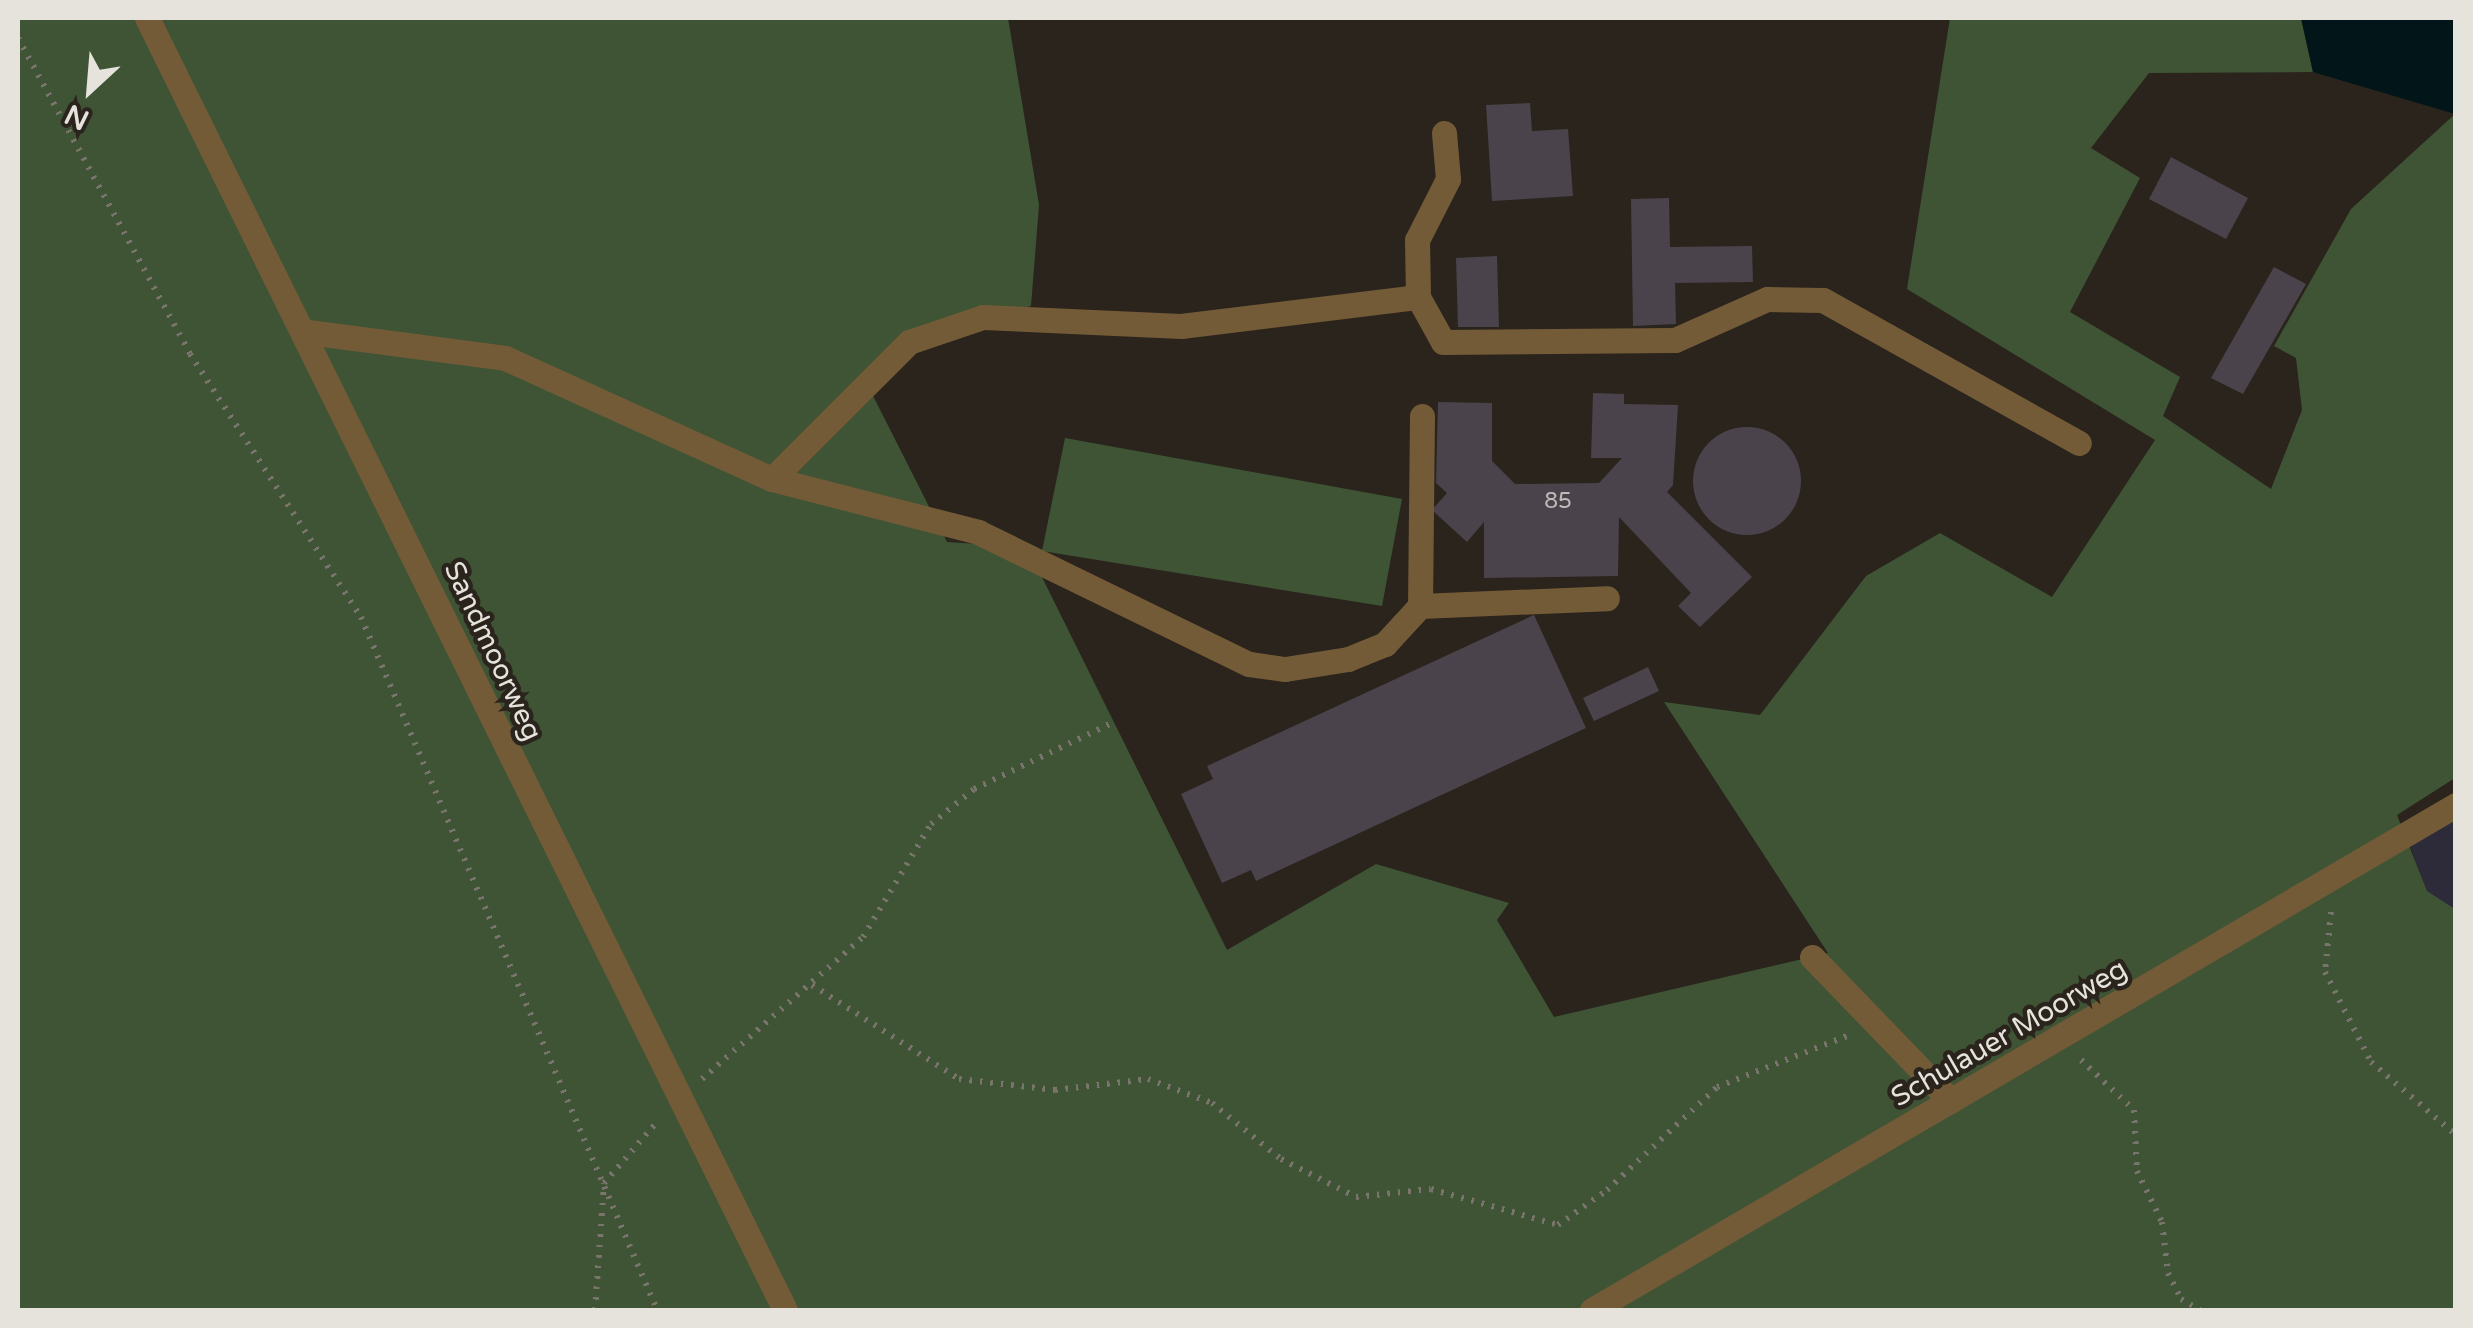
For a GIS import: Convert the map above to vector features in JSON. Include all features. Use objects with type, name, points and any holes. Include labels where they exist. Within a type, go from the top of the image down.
[{"type":"street","name":"Sandmoorweg","points":[[147,18],[308,332],[678,1100],[785,1310]]},
{"type":"street","points":[[1444,134],[1448,179],[1417,240],[1418,297],[1444,342],[1676,340],[1767,299],[1823,300],[2079,443]]},
{"type":"street","points":[[772,479],[908,342],[983,317],[1181,326],[1418,297]]},
{"type":"street","points":[[308,332],[505,358],[772,479],[978,532],[1249,664],[1285,669],[1338,663],[1385,644],[1420,606],[1422,416]]},
{"type":"street","points":[[1420,606],[1607,598]]},
{"type":"street","name":"Schulauer Moorweg","points":[[1592,1310],[2456,805]]},
{"type":"street","points":[[1812,958],[1951,1101]]},
{"type":"path","points":[[18,38],[190,354],[361,617],[658,1310]]},
{"type":"path","points":[[596,1310],[604,1183],[678,1100],[863,937],[931,824],[1003,772],[1114,722]]},
{"type":"path","points":[[2334,878],[2325,972],[2372,1062],[2456,1136]]},
{"type":"path","points":[[812,985],[960,1079],[1055,1090],[1148,1079],[1212,1103],[1281,1159],[1356,1197],[1431,1189],[1558,1225],[1607,1190],[1717,1086],[1880,1026]]},
{"type":"path","points":[[2063,1036],[2089,1071],[2134,1110],[2137,1170],[2162,1222],[2168,1272],[2181,1298],[2200,1310]]},
{"type":"shaded area","points":[[2301,18],[2455,18],[2455,114],[2313,72]]},
{"type":"shaded area","points":[[2455,815],[2455,909],[2427,892],[2409,842]]},
{"type":"green space","points":[[18,18],[1008,18],[1039,205],[1031,306],[909,342],[867,384],[947,542],[1027,547],[1227,950],[1376,864],[1509,903],[1497,920],[1554,1017],[1828,953],[1664,702],[1760,715],[1866,576],[1940,533],[2052,597],[2155,440],[1907,289],[1950,18],[2301,18],[2313,72],[2149,73],[2091,148],[2140,178],[2070,312],[2180,377],[2163,416],[2271,489],[2302,410],[2296,358],[2274,346],[2351,209],[2455,114],[2455,778],[2397,815],[2427,891],[2455,909],[2455,1310],[18,1310]]},
{"type":"green space","points":[[1065,438],[1402,499],[1382,606],[1042,551]]},
{"type":"building","points":[[1530,103],[1532,131],[1568,129],[1573,196],[1492,201],[1486,105]]},
{"type":"building","points":[[2171,157],[2248,198],[2226,239],[2149,199]]},
{"type":"building","points":[[1669,198],[1670,247],[1752,246],[1753,282],[1675,283],[1676,324],[1633,326],[1631,199]]},
{"type":"building","points":[[1497,256],[1499,327],[1458,327],[1456,258]]},
{"type":"building","points":[[2274,267],[2306,284],[2243,394],[2211,378]]},
{"type":"building","points":[[1593,393],[1624,394],[1624,404],[1678,405],[1673,485],[1667,492],[1752,577],[1700,627],[1678,606],[1691,593],[1619,517],[1618,576],[1484,578],[1484,522],[1467,542],[1432,510],[1447,493],[1436,483],[1438,402],[1492,403],[1492,461],[1515,484],[1599,483],[1622,458],[1591,458]]},
{"type":"building","points":[[1747,427],[1768,431],[1785,443],[1797,460],[1801,481],[1797,502],[1785,519],[1768,531],[1747,535],[1726,531],[1709,519],[1697,502],[1693,481],[1697,460],[1709,443],[1726,431]]},
{"type":"building","points":[[1534,615],[1586,728],[1256,881],[1251,870],[1222,883],[1181,794],[1213,779],[1207,766]]},
{"type":"building","points":[[1648,667],[1659,691],[1594,721],[1583,698]]}]
